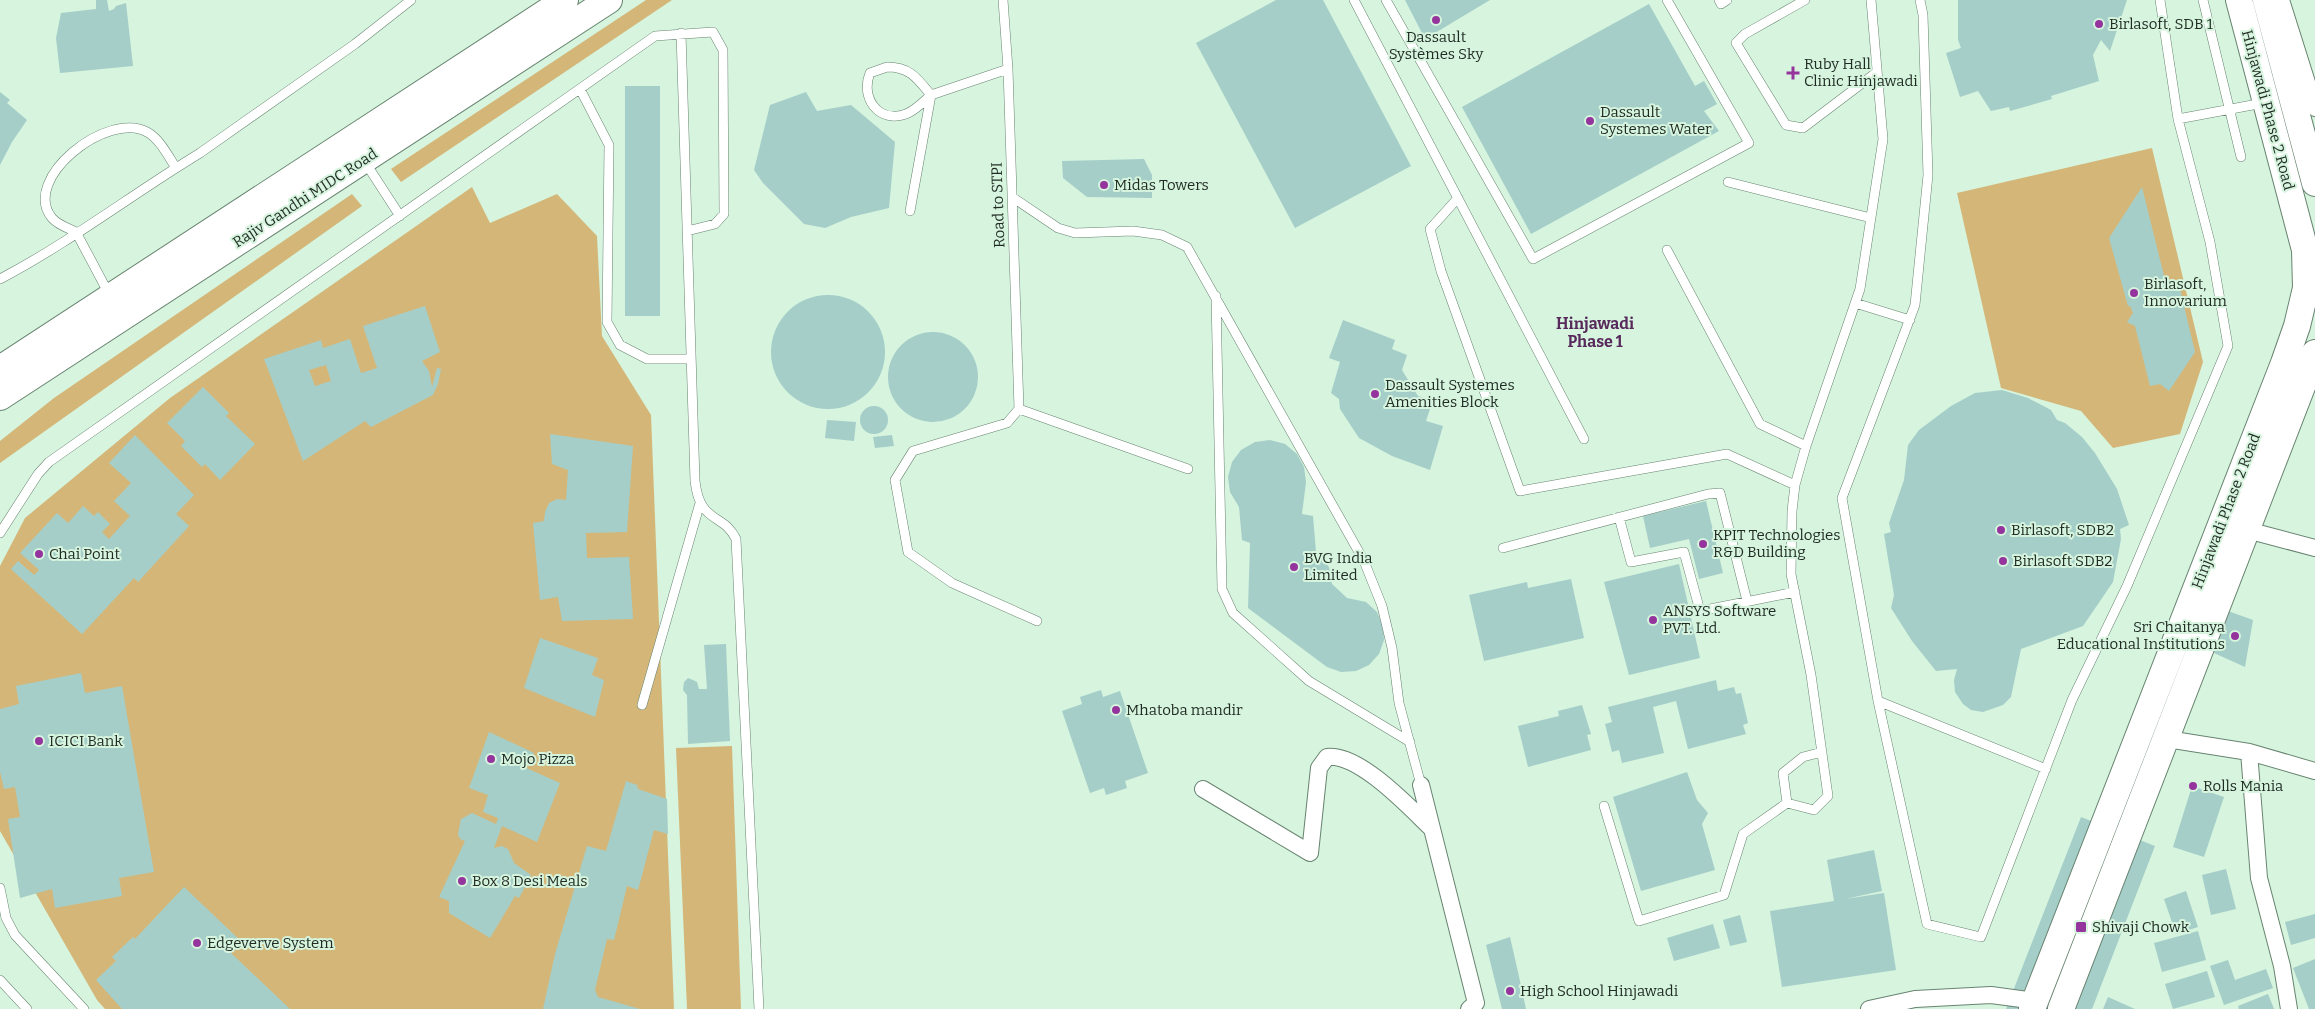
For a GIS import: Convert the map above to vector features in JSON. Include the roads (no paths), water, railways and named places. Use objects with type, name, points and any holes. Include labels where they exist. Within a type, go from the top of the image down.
[{"type":"main road","name":"Rajiv Gandhi MIDC Road","points":[[0,369],[565,0]]},
{"type":"main road","name":"Rajiv Gandhi MIDC Road","points":[[0,397],[609,0]]},
{"type":"main road","name":"Hinjawadi Phase 2 Road","points":[[2034,1005],[2297,326],[2306,288],[2305,250],[2239,0]]},
{"type":"main road","name":"Hinjawadi Phase 2 Road","points":[[2266,0],[2315,183]]},
{"type":"main road","name":"Hinjawadi Phase 2 Road","points":[[2061,1009],[2315,353]]},
{"type":"street","points":[[2281,0],[2315,108]]},
{"type":"street","points":[[2247,530],[2315,548]]},
{"type":"street","points":[[2167,739],[2249,752],[2315,771]]},
{"type":"street","points":[[2249,752],[2259,878],[2282,966],[2289,1009]]},
{"type":"street","points":[[1203,789],[1310,853],[1319,768],[1327,757],[1337,756],[1370,773],[1398,795],[1431,828]]},
{"type":"street","points":[[1421,785],[1476,1003],[1469,1009]]},
{"type":"street","points":[[1869,1009],[1915,999],[1991,995],[2034,1005]]},
{"type":"lane","points":[[0,279],[40,257],[200,153],[355,44],[411,0]]},
{"type":"lane","name":"Road to STPI","points":[[1003,0],[1008,69],[1018,409]]},
{"type":"lane","points":[[1354,0],[1584,439]]},
{"type":"lane","points":[[1386,0],[1533,259],[1749,143],[1667,0]]},
{"type":"lane","points":[[1719,0],[1721,4],[1728,0]]},
{"type":"lane","points":[[1804,0],[1745,34],[1736,43],[1786,125],[1803,128],[1877,72]]},
{"type":"lane","points":[[1604,806],[1639,921],[1724,895],[1743,834],[1787,803],[1814,810],[1828,796],[1812,674],[1791,574],[1792,511],[1795,485],[1806,446],[1860,289],[1883,139],[1872,0]]},
{"type":"lane","points":[[1920,0],[1923,15],[1928,175],[1915,305],[1842,498],[1878,701],[1927,924],[1981,936],[2072,700],[2127,586],[2228,346],[2210,242],[2178,119],[2160,0]]},
{"type":"lane","points":[[2203,0],[2241,156]]},
{"type":"lane","points":[[0,533],[38,474],[49,462],[655,36],[713,32],[723,50],[724,214],[715,224],[687,231]]},
{"type":"lane","points":[[681,33],[695,481],[700,503],[705,512],[727,526],[736,540],[760,1009]]},
{"type":"lane","points":[[910,211],[930,95],[916,77],[901,67],[887,67],[870,73],[867,81],[869,101],[876,110],[889,117],[903,115],[914,110],[930,95],[1008,69]]},
{"type":"lane","points":[[580,89],[610,144],[607,322],[620,345],[647,359],[691,359]]},
{"type":"lane","points":[[2178,119],[2266,102]]},
{"type":"lane","points":[[110,297],[76,232],[64,227],[52,218],[46,205],[48,187],[54,172],[71,153],[88,141],[115,128],[137,128],[147,132],[156,138],[176,168]]},
{"type":"lane","points":[[364,160],[400,216]]},
{"type":"lane","points":[[1728,182],[1871,218]]},
{"type":"lane","points":[[1012,198],[1058,228],[1075,233],[1133,231],[1162,235],[1187,247],[1216,295],[1364,561],[1382,606],[1392,648],[1400,703],[1421,785]]},
{"type":"lane","points":[[1458,198],[1430,229],[1442,271],[1520,491],[1727,454],[1795,485]]},
{"type":"lane","points":[[1667,250],[1760,424],[1806,446]]},
{"type":"lane","points":[[1216,295],[1222,589],[1233,613],[1309,681],[1410,742]]},
{"type":"lane","points":[[1855,303],[1910,320]]},
{"type":"lane","points":[[1037,621],[952,583],[908,552],[895,480],[913,451],[1007,423],[1018,409],[1188,469]]},
{"type":"lane","points":[[1503,548],[1619,517],[1720,493],[1747,602]]},
{"type":"lane","points":[[642,705],[700,503]]},
{"type":"lane","points":[[1619,517],[1631,562],[1684,552],[1700,611],[1795,592]]},
{"type":"lane","points":[[1878,701],[2046,769]]},
{"type":"lane","points":[[1787,803],[1783,773],[1802,757],[1822,752]]},
{"type":"lane","points":[[0,888],[6,918],[15,935],[84,1009]]},
{"type":"lane","points":[[0,980],[27,1009]]},
{"type":"place","name":"Dassault Systèmes Sky","points":[[1436,20]]},
{"type":"place","name":"Birlasoft, SDB 1","points":[[2099,24]]},
{"type":"place","name":"Ruby Hall Clinic Hinjawadi","points":[[1793,73]]},
{"type":"place","name":"Dassault Systemes Water","points":[[1590,121]]},
{"type":"place","name":"Midas Towers","points":[[1104,185]]},
{"type":"place","name":"Birlasoft, Innovarium","points":[[2134,293]]},
{"type":"place","name":"Dassault Systemes Amenities Block","points":[[1375,394]]},
{"type":"place","name":"Birlasoft, SDB2","points":[[2001,530]]},
{"type":"place","name":"KPIT Technologies R&D Building","points":[[1703,544]]},
{"type":"place","name":"Chai Point","points":[[39,554]]},
{"type":"place","name":"Birlasoft SDB2","points":[[2003,561]]},
{"type":"place","name":"BVG India Limited","points":[[1294,567]]},
{"type":"place","name":"ANSYS Software PVT. Ltd.","points":[[1653,620]]},
{"type":"place","name":"Sri Chaitanya Educational Institutions","points":[[2235,636]]},
{"type":"place","name":"Mhatoba mandir","points":[[1116,710]]},
{"type":"place","name":"ICICI Bank","points":[[39,741]]},
{"type":"place","name":"Mojo Pizza","points":[[491,759]]},
{"type":"place","name":"Rolls Mania","points":[[2193,786]]},
{"type":"place","name":"Box 8 Desi Meals","points":[[462,881]]},
{"type":"place","name":"Shivaji Chowk","points":[[2081,927]]},
{"type":"place","name":"Edgeverve System","points":[[197,943]]},
{"type":"place","name":"High School Hinjawadi","points":[[1510,991]]},
{"type":"district","name":"Hinjawadi Phase 1","points":[[1595,332]]}]
